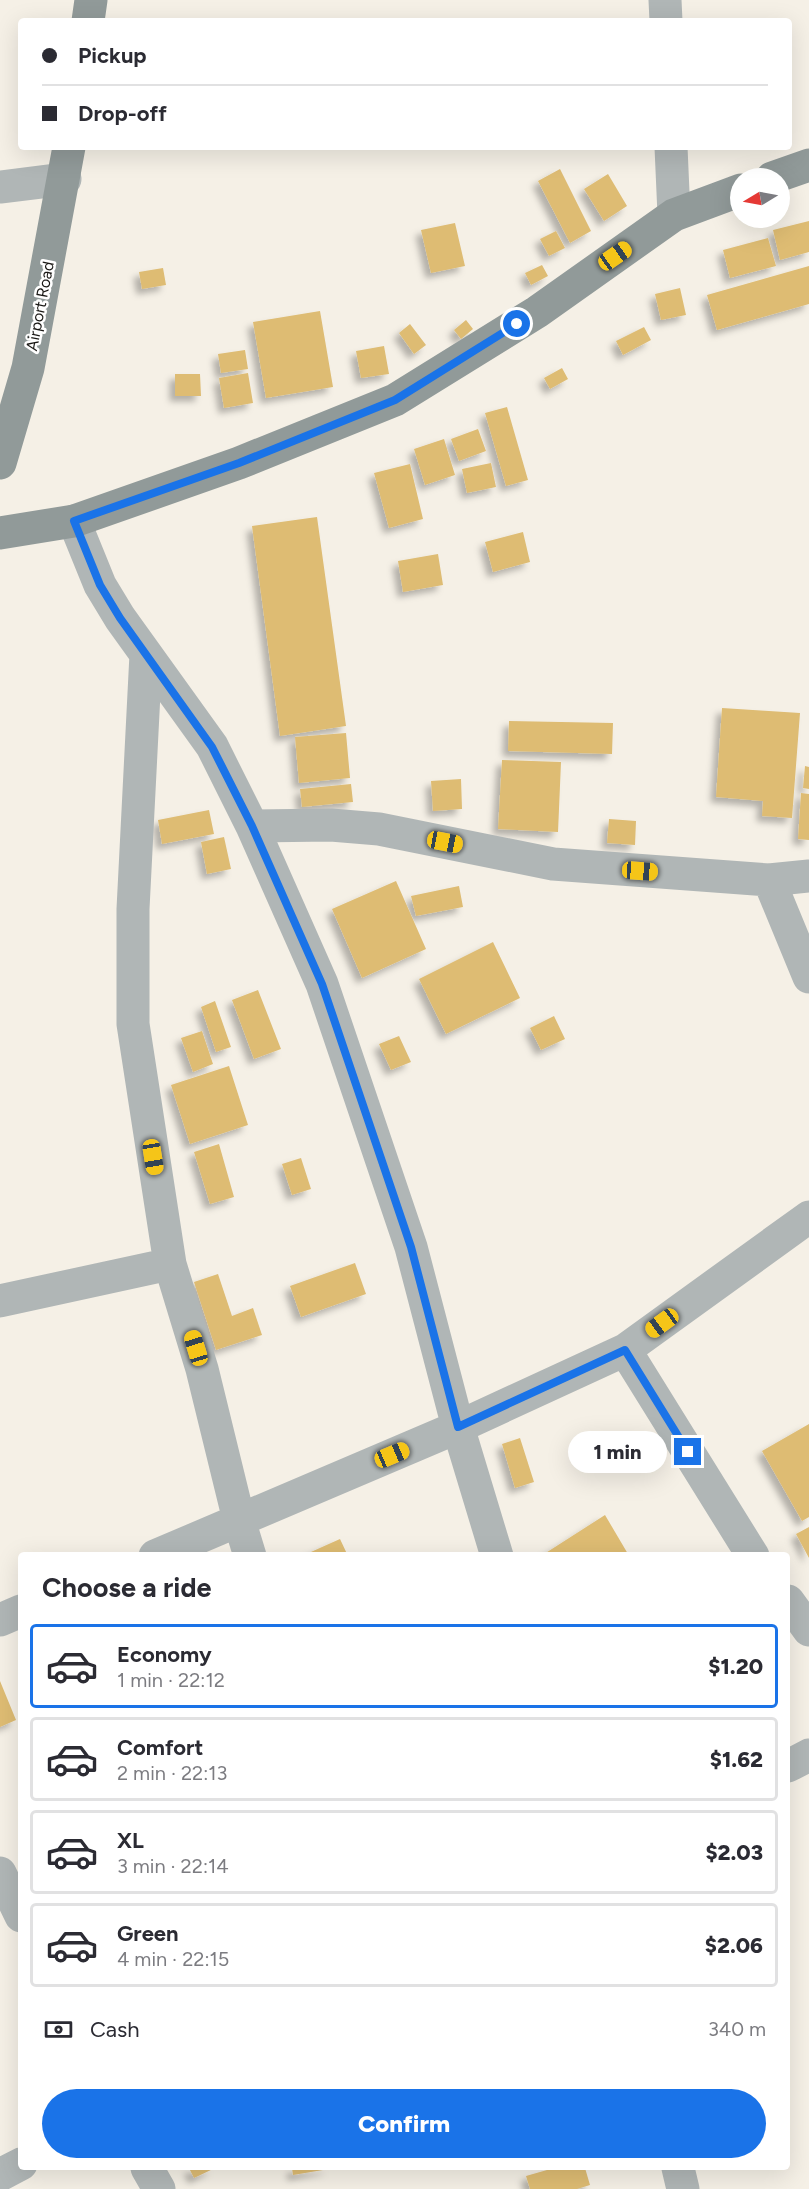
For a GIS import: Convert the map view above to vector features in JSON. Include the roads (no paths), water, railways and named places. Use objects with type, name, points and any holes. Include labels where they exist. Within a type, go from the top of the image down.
[{"type":"street","points":[[89,18],[92,0]]},
{"type":"street","points":[[665,0],[666,18]]},
{"type":"street","name":"Airport Road","points":[[0,463],[28,368],[69,150]]},
{"type":"street","points":[[671,150],[674,215]]},
{"type":"street","points":[[790,172],[809,165]]},
{"type":"street","points":[[0,188],[65,179]]},
{"type":"street","points":[[0,533],[74,521],[239,463],[395,400],[537,312],[674,215],[730,194]]},
{"type":"street","points":[[74,521],[100,585],[120,618],[212,747],[252,826],[322,984],[411,1247],[458,1427],[496,1552]]},
{"type":"street","points":[[146,654],[133,909],[134,1024],[170,1264],[202,1369],[249,1552]]},
{"type":"street","points":[[252,826],[331,825],[379,829],[554,864],[769,880],[809,876]]},
{"type":"street","points":[[769,880],[809,977]]},
{"type":"street","points":[[164,1552],[458,1427],[625,1350],[809,1217]]},
{"type":"street","points":[[0,1301],[170,1264]]},
{"type":"street","points":[[625,1350],[751,1552]]},
{"type":"street","points":[[790,1604],[809,1630]]},
{"type":"street","points":[[0,1620],[18,1612]]},
{"type":"street","points":[[790,1765],[809,1755]]},
{"type":"street","points":[[0,1873],[18,1910]]},
{"type":"street","points":[[0,2175],[18,2166]]},
{"type":"street","points":[[148,2170],[159,2189]]}]
